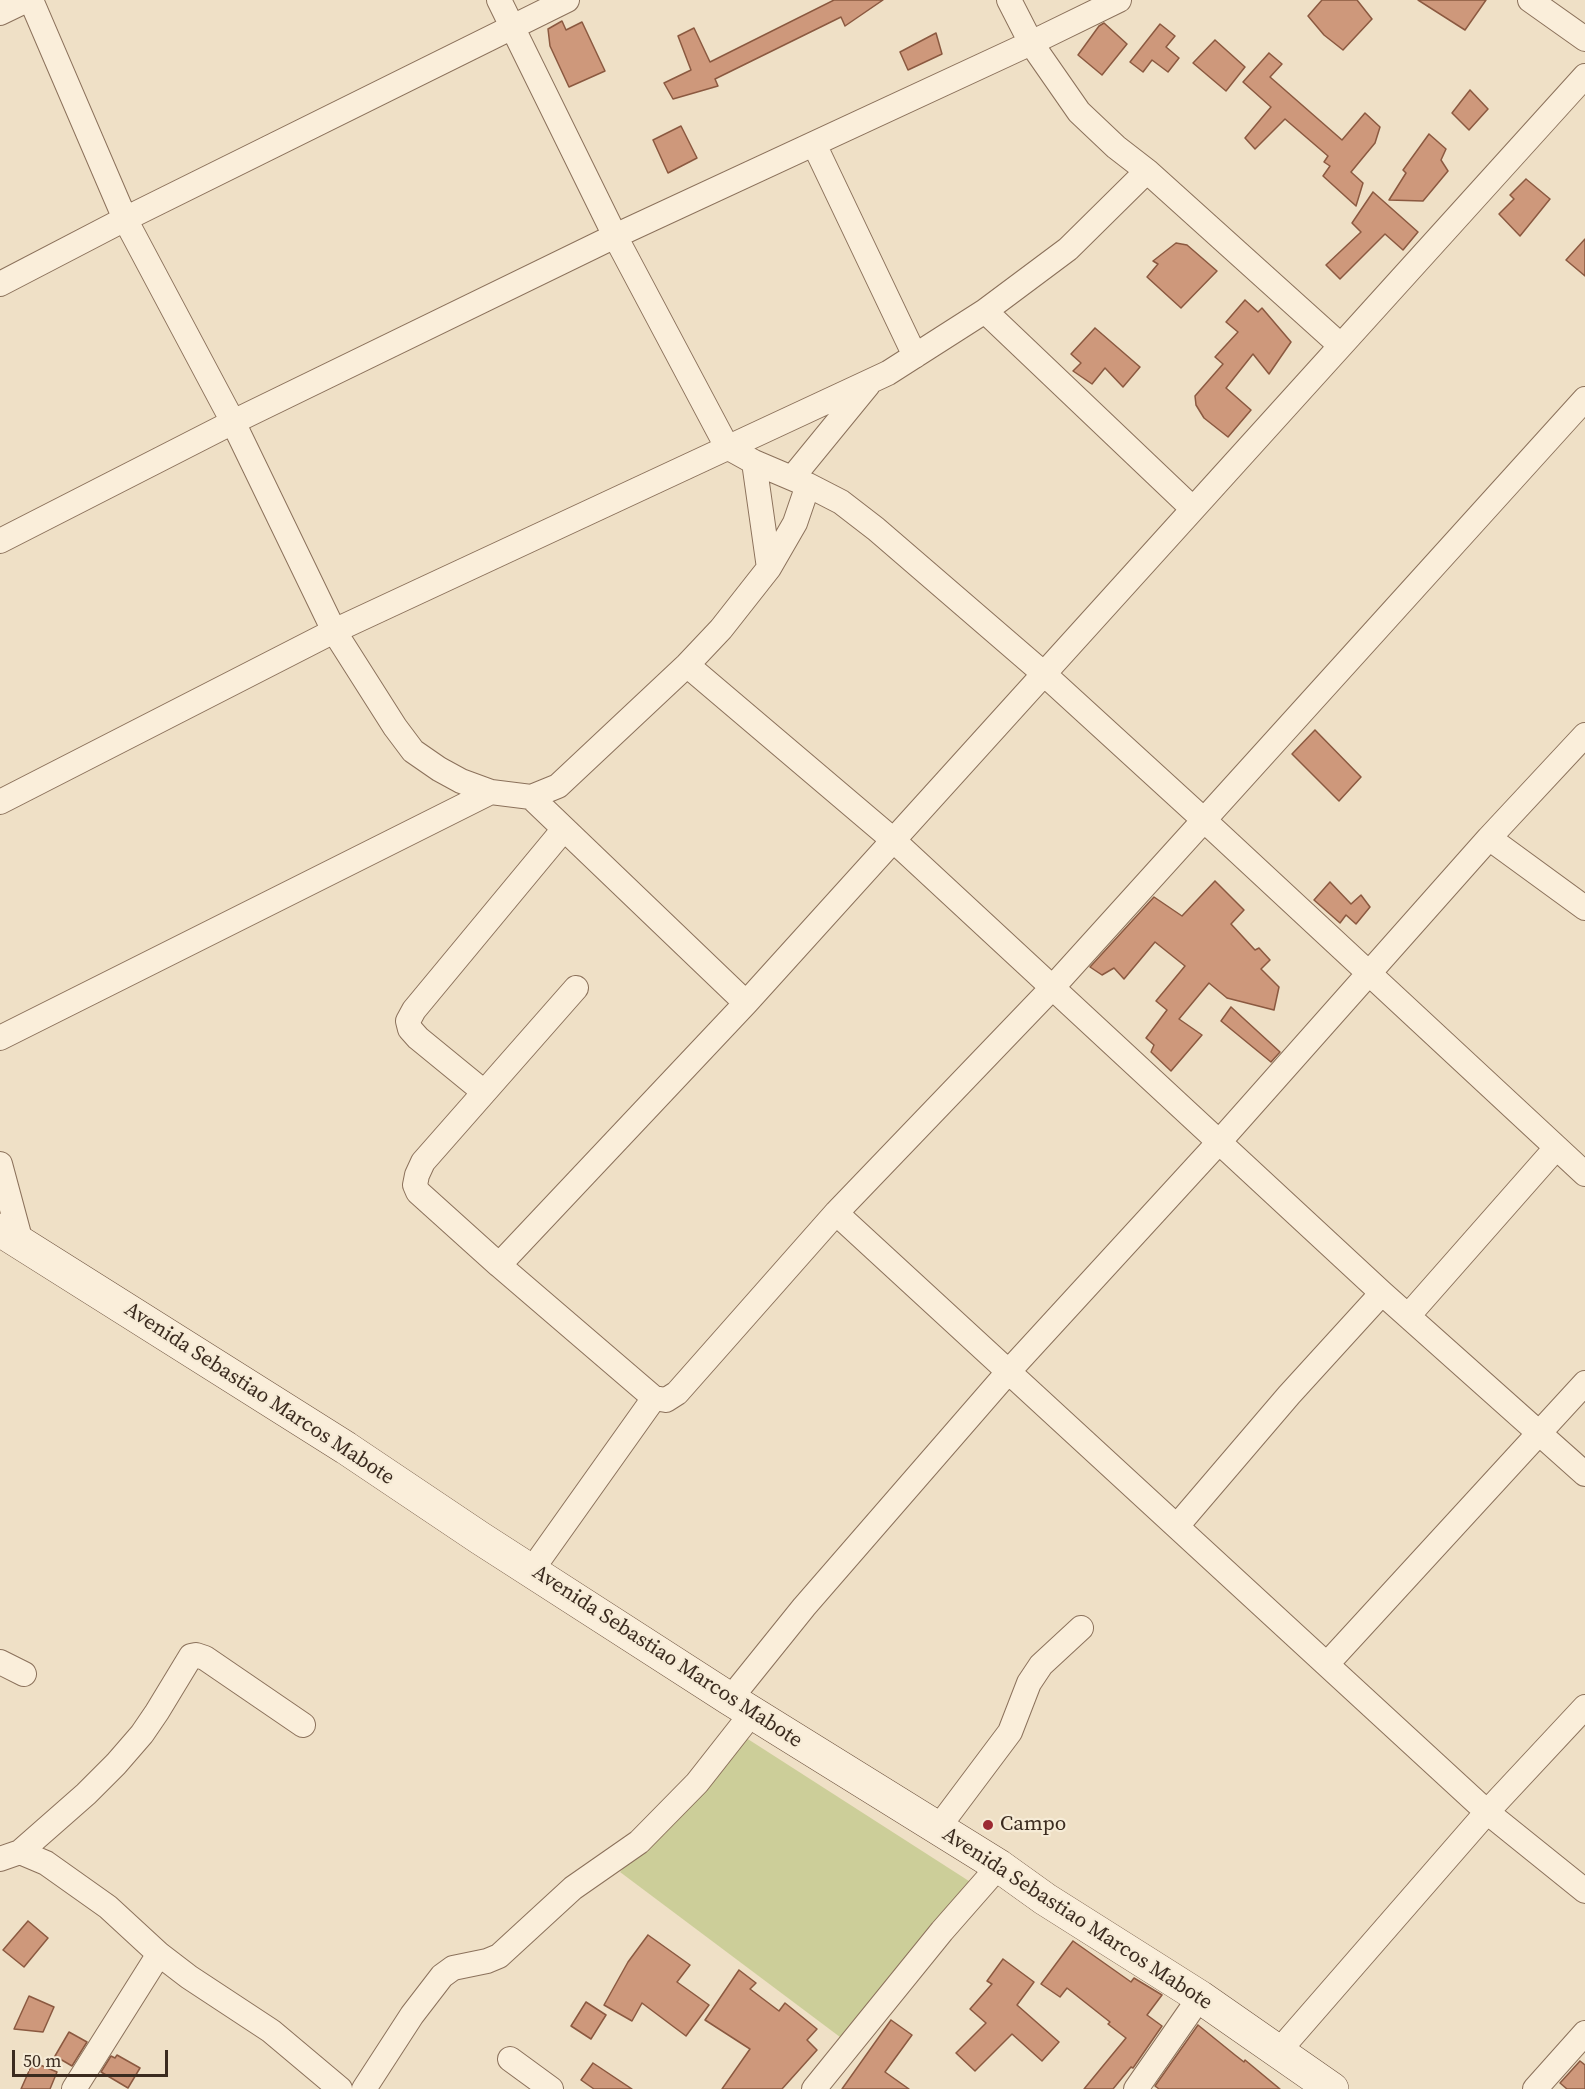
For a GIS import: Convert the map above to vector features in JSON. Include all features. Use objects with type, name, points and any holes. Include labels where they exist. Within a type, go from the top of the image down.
[{"type":"main road","name":"Avenida Sebastiao Marcos Mabote","points":[[11,1236],[346,1448],[531,1571],[741,1706],[999,1866],[1046,1899],[1200,1997],[1332,2089]]},
{"type":"street","points":[[0,13],[29,0],[125,219],[233,422],[334,631],[395,727],[413,751],[461,781],[491,792],[531,797],[558,786],[687,665],[721,629],[770,568],[795,523],[800,482],[872,380]]},
{"type":"street","points":[[499,0],[615,236],[727,447],[841,502],[876,529],[1043,674],[1205,820],[1585,1174]]},
{"type":"street","points":[[0,284],[125,219],[567,0]]},
{"type":"street","points":[[1010,0],[1031,43],[1079,112],[1340,345]]},
{"type":"street","points":[[0,541],[233,422],[615,236],[1119,0]]},
{"type":"street","points":[[1530,0],[1585,39]]},
{"type":"street","points":[[500,1265],[746,1003],[892,839],[1585,76]]},
{"type":"street","points":[[814,144],[915,356]]},
{"type":"street","points":[[0,802],[334,631],[872,380],[915,356],[985,311],[1068,249],[1147,171]]},
{"type":"street","points":[[985,311],[1192,508]]},
{"type":"street","points":[[576,988],[423,1162],[415,1185],[423,1197],[654,1398],[666,1400],[677,1393],[836,1213],[1052,988],[1585,399]]},
{"type":"street","points":[[754,462],[770,568]]},
{"type":"street","points":[[687,665],[892,839],[1382,1293],[1585,1474]]},
{"type":"street","points":[[364,2089],[412,2015],[442,1976],[453,1968],[487,1961],[499,1956],[573,1888],[639,1842],[696,1783],[741,1706],[804,1607],[1009,1371],[1220,1141],[1585,735]]},
{"type":"street","points":[[0,1038],[491,792]]},
{"type":"street","points":[[531,797],[746,1003]]},
{"type":"street","points":[[484,1092],[418,1038],[410,1029],[408,1021],[414,1010],[564,829]]},
{"type":"street","points":[[1490,838],[1585,908]]},
{"type":"street","points":[[1408,1316],[1556,1148]]},
{"type":"street","points":[[0,1164],[11,1236]]},
{"type":"street","points":[[836,1213],[1487,1812],[1585,1891]]},
{"type":"street","points":[[1177,1526],[1288,1395],[1382,1293]]},
{"type":"street","points":[[1327,1665],[1585,1383]]},
{"type":"street","points":[[531,1571],[654,1398]]},
{"type":"street","points":[[938,1828],[1010,1732],[1029,1683],[1041,1665],[1081,1628]]},
{"type":"street","points":[[10,1856],[86,1794],[116,1764],[142,1734],[190,1656],[205,1658],[303,1725]]},
{"type":"street","points":[[0,1662],[24,1674]]},
{"type":"street","points":[[1278,2052],[1487,1812],[1585,1707]]},
{"type":"street","points":[[10,1856],[46,1863],[108,1907],[159,1954],[189,1977],[271,2031],[340,2089]]},
{"type":"street","points":[[814,2089],[942,1931],[999,1866]]},
{"type":"street","points":[[74,2089],[159,1954]]},
{"type":"street","points":[[1137,2089],[1200,1997]]},
{"type":"street","points":[[1535,2089],[1585,2033]]},
{"type":"street","points":[[510,2059],[551,2089]]},
{"type":"green space","points":[[740,1734],[972,1883],[840,2037],[620,1872]]},
{"type":"building","points":[[834,0],[883,0],[845,26],[841,17],[715,79],[718,86],[673,99],[664,83],[691,70],[678,36],[694,28],[710,62]]},
{"type":"building","points":[[1322,0],[1357,0],[1372,19],[1343,50],[1324,35],[1308,16]]},
{"type":"building","points":[[1418,0],[1486,0],[1465,30]]},
{"type":"building","points":[[562,21],[566,30],[582,22],[605,71],[569,87],[550,46],[548,29]]},
{"type":"building","points":[[1104,23],[1127,44],[1102,75],[1078,55],[1099,26]]},
{"type":"building","points":[[1160,24],[1175,36],[1166,47],[1179,58],[1168,72],[1152,60],[1143,72],[1130,62]]},
{"type":"building","points":[[936,33],[942,54],[908,70],[900,52]]},
{"type":"building","points":[[1215,40],[1245,67],[1226,91],[1193,63]]},
{"type":"building","points":[[1269,53],[1282,64],[1270,77],[1342,140],[1365,113],[1380,127],[1375,143],[1351,172],[1363,183],[1356,206],[1323,176],[1330,166],[1324,162],[1328,156],[1285,119],[1255,149],[1245,138],[1271,107],[1243,82]]},
{"type":"building","points":[[1470,90],[1488,109],[1469,130],[1452,113]]},
{"type":"building","points":[[681,126],[697,158],[668,173],[653,140]]},
{"type":"building","points":[[1429,134],[1446,149],[1441,160],[1448,171],[1423,201],[1389,200],[1406,173],[1403,170]]},
{"type":"building","points":[[1526,179],[1550,199],[1520,236],[1499,214],[1514,199],[1510,195]]},
{"type":"building","points":[[1373,192],[1418,232],[1403,250],[1385,234],[1340,279],[1326,265],[1361,232],[1352,223]]},
{"type":"building","points":[[1585,239],[1585,276],[1566,260]]},
{"type":"building","points":[[1176,243],[1187,245],[1217,271],[1181,308],[1147,277],[1158,264],[1153,261]]},
{"type":"building","points":[[1245,300],[1258,312],[1262,308],[1291,342],[1269,374],[1253,354],[1226,388],[1251,410],[1228,437],[1204,418],[1196,405],[1195,396],[1223,364],[1215,357],[1238,332],[1226,322]]},
{"type":"building","points":[[1095,328],[1140,367],[1123,387],[1105,368],[1092,384],[1073,371],[1081,363],[1071,354]]},
{"type":"building","points":[[1315,730],[1361,777],[1339,801],[1292,754]]},
{"type":"building","points":[[1215,881],[1244,910],[1231,924],[1255,950],[1259,948],[1270,960],[1261,969],[1279,987],[1274,1010],[1227,998],[1209,983],[1179,1019],[1202,1035],[1171,1071],[1151,1052],[1154,1045],[1146,1038],[1167,1010],[1156,1001],[1185,966],[1155,942],[1124,979],[1114,968],[1102,975],[1090,967],[1154,897],[1182,916]]},
{"type":"building","points":[[1330,882],[1351,904],[1361,895],[1370,907],[1356,924],[1346,915],[1340,923],[1314,900]]},
{"type":"building","points":[[1231,1007],[1280,1052],[1271,1062],[1221,1021]]},
{"type":"building","points":[[28,1921],[48,1938],[24,1967],[3,1950]]},
{"type":"building","points":[[648,1935],[690,1965],[677,1982],[709,2005],[686,2036],[642,2003],[632,2021],[604,2005],[628,1962]]},
{"type":"building","points":[[1073,1941],[1131,1982],[1134,1978],[1162,1995],[1147,2015],[1162,2026],[1133,2068],[1131,2067],[1113,2089],[1084,2089],[1126,2038],[1108,2024],[1110,2022],[1067,1988],[1060,1997],[1041,1984]]},
{"type":"building","points":[[1003,1959],[1034,1982],[1017,2005],[1059,2042],[1042,2061],[1012,2034],[975,2071],[956,2053],[986,2023],[970,2009],[992,1984],[987,1981]]},
{"type":"building","points":[[739,1970],[756,1983],[750,1989],[779,2011],[785,2003],[817,2029],[807,2040],[817,2050],[782,2089],[722,2089],[750,2049],[705,2020]]},
{"type":"building","points":[[29,1996],[54,2007],[43,2032],[14,2029]]},
{"type":"building","points":[[586,2002],[606,2015],[591,2039],[571,2026]]},
{"type":"building","points":[[891,2020],[912,2035],[885,2072],[909,2089],[842,2089]]},
{"type":"building","points":[[1198,2025],[1280,2089],[1159,2089],[1155,2086]]},
{"type":"building","points":[[69,2032],[87,2042],[72,2066],[55,2056]]},
{"type":"building","points":[[117,2055],[140,2068],[128,2088],[101,2072],[111,2056],[115,2058]]},
{"type":"building","points":[[1580,2061],[1585,2065],[1585,2089],[1567,2089],[1560,2083]]},
{"type":"building","points":[[33,2062],[57,2072],[50,2089],[21,2089]]},
{"type":"building","points":[[593,2063],[632,2089],[594,2089],[581,2080]]},
{"type":"place","name":"Campo","points":[[988,1825]]}]
